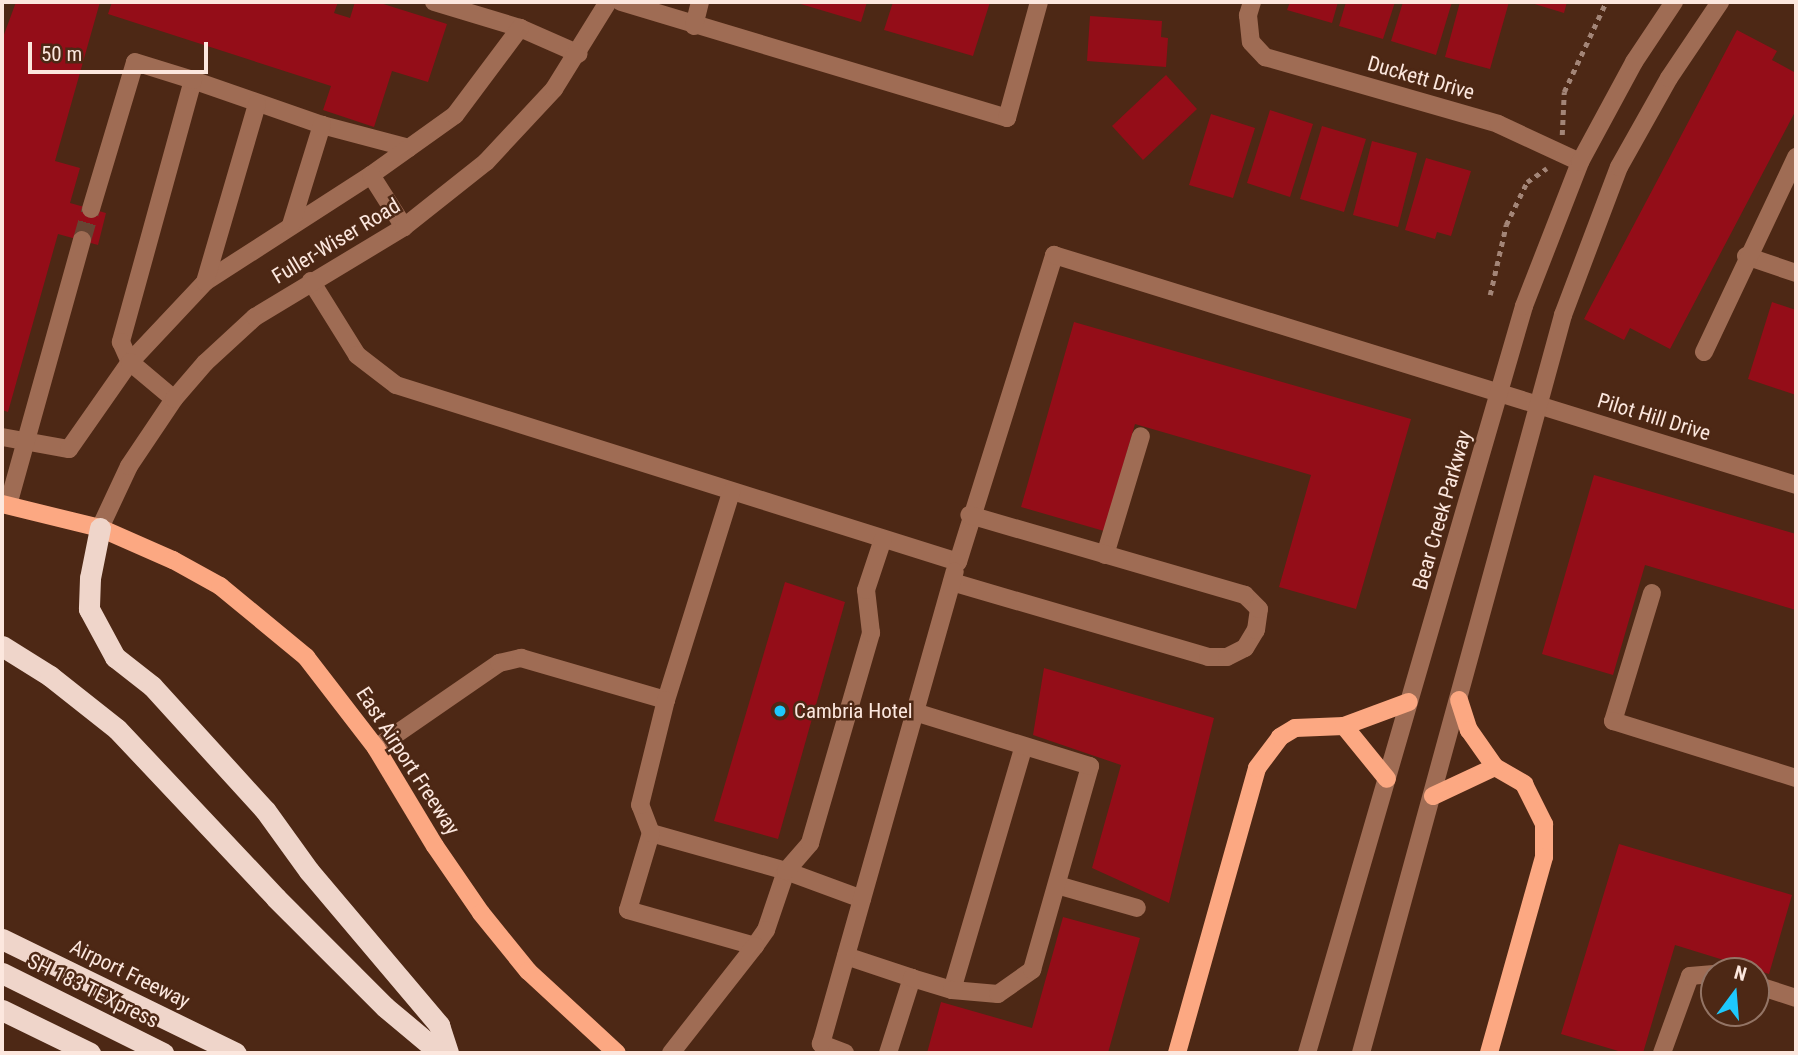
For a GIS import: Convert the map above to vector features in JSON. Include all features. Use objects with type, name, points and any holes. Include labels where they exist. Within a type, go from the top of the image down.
[{"type":"highway","points":[[100,528],[89,578],[89,609],[115,657],[152,686],[265,810],[309,871],[439,1025],[448,1053]]},
{"type":"highway","points":[[2,646],[50,676],[117,729],[276,898],[385,1007],[440,1053]]},
{"type":"highway","name":"Airport Freeway","points":[[2,939],[236,1053]]},
{"type":"highway","name":"SH 183 TEXpress","points":[[2,974],[163,1053]]},
{"type":"highway","points":[[2,1010],[90,1053]]},
{"type":"main road","name":"East Airport Freeway","points":[[5,505],[100,528],[185,566],[260,617],[306,657],[376,748],[435,846],[481,913],[528,971],[617,1053]]},
{"type":"main road","points":[[1460,701],[1469,730],[1495,766],[1524,784],[1535,799],[1544,824],[1544,857],[1489,1053]]},
{"type":"main road","points":[[1177,1053],[1257,768],[1280,737],[1295,728],[1344,726],[1409,702]]},
{"type":"main road","points":[[1344,726],[1387,779]]},
{"type":"main road","points":[[1433,796],[1495,766]]},
{"type":"street","points":[[434,2],[520,28],[579,54]]},
{"type":"street","name":"Fuller-Wiser Road","points":[[100,528],[129,466],[174,399],[255,317],[311,281],[404,228],[486,162],[554,89],[579,54],[608,2]]},
{"type":"street","points":[[621,2],[1007,118],[1039,2]]},
{"type":"street","points":[[694,26],[701,2]]},
{"type":"street","name":"Duckett Drive","points":[[1252,2],[1248,15],[1251,42],[1265,57],[1498,124],[1580,162]]},
{"type":"street","name":"Bear Creek Parkway","points":[[1307,1053],[1524,306],[1580,162],[1634,62],[1674,2]]},
{"type":"street","points":[[1361,1053],[1460,701],[1563,315],[1619,167],[1669,78],[1720,2]]},
{"type":"street","points":[[2,437],[69,449],[130,362],[205,282],[371,175],[455,115],[520,28]]},
{"type":"street","points":[[91,209],[135,62],[322,125],[409,148]]},
{"type":"street","points":[[174,399],[130,362],[121,342],[193,80]]},
{"type":"street","points":[[205,282],[257,104]]},
{"type":"street","points":[[291,225],[322,125]]},
{"type":"street","points":[[1703,352],[1746,256],[1796,157]]},
{"type":"street","points":[[371,175],[404,228]]},
{"type":"street","points":[[5,505],[82,240]]},
{"type":"street","name":"Pilot Hill Drive","points":[[969,515],[1054,256],[1796,485]]},
{"type":"street","points":[[1746,256],[1796,273]]},
{"type":"street","points":[[311,281],[357,355],[396,385],[958,562]]},
{"type":"street","points":[[1105,555],[1141,436]]},
{"type":"street","points":[[731,492],[666,700],[640,805],[651,833],[628,910],[755,946]]},
{"type":"street","points":[[845,1053],[821,1044],[969,515],[1245,595],[1259,609],[1256,630],[1245,648],[1227,657],[1208,657],[952,582]]},
{"type":"street","points":[[671,1053],[766,930],[786,871],[810,843],[871,633],[866,590],[883,539]]},
{"type":"street","points":[[1652,593],[1613,721],[1796,778]]},
{"type":"street","points":[[376,748],[499,663],[521,658],[666,700]]},
{"type":"street","points":[[846,956],[952,990],[998,994],[1032,970],[1057,885],[1090,766],[915,712]]},
{"type":"street","points":[[952,990],[1024,746]]},
{"type":"street","points":[[651,833],[786,871],[862,899]]},
{"type":"street","points":[[1057,885],[1137,908]]},
{"type":"street","points":[[1662,1053],[1690,976],[1700,975]]},
{"type":"street","points":[[888,1053],[912,978]]},
{"type":"street","points":[[1770,990],[1796,998]]},
{"type":"building","points":[[16,2],[100,2],[55,161],[80,168],[70,203],[106,213],[98,245],[58,234],[8,412],[2,410],[2,40]]},
{"type":"building","points":[[112,2],[338,2],[334,13],[350,18],[355,2],[377,2],[447,24],[428,82],[392,71],[374,127],[323,110],[331,86],[108,14]]},
{"type":"building","points":[[794,2],[867,2],[861,22]]},
{"type":"building","points":[[893,2],[990,2],[973,56],[884,30]]},
{"type":"building","points":[[1290,2],[1338,2],[1332,23],[1287,10]]},
{"type":"building","points":[[1346,2],[1395,2],[1383,39],[1339,26]]},
{"type":"building","points":[[1403,2],[1452,2],[1436,55],[1391,41]]},
{"type":"building","points":[[1460,2],[1509,2],[1490,69],[1445,57]]},
{"type":"building","points":[[1528,2],[1567,2],[1564,13]]},
{"type":"building","points":[[1090,16],[1162,21],[1161,37],[1168,38],[1166,67],[1087,61]]},
{"type":"building","points":[[1737,30],[1777,51],[1772,60],[1796,73],[1796,110],[1670,349],[1630,328],[1624,340],[1584,319]]},
{"type":"building","points":[[1166,75],[1197,109],[1143,160],[1112,126]]},
{"type":"building","points":[[1270,110],[1313,124],[1290,197],[1247,183]]},
{"type":"building","points":[[1211,114],[1255,128],[1233,198],[1189,185]]},
{"type":"building","points":[[1322,126],[1366,139],[1344,212],[1300,199]]},
{"type":"building","points":[[1372,141],[1417,153],[1398,227],[1353,215]]},
{"type":"building","points":[[1426,158],[1471,171],[1451,236],[1437,232],[1435,239],[1405,230]]},
{"type":"building","points":[[1772,302],[1796,310],[1796,395],[1748,379]]},
{"type":"building","points":[[1074,322],[1411,419],[1356,609],[1279,587],[1311,475],[1135,424],[1104,531],[1021,507]]},
{"type":"building","points":[[1594,475],[1796,534],[1796,610],[1645,565],[1613,675],[1542,654]]},
{"type":"building","name":"Cambria Hotel","points":[[785,582],[845,602],[778,839],[714,821]]},
{"type":"building","points":[[1044,668],[1214,718],[1169,903],[1092,868],[1121,765],[1033,735]]},
{"type":"building","points":[[1619,844],[1792,895],[1770,971],[1770,957],[1714,957],[1675,945],[1643,1053],[1625,1053],[1561,1034]]},
{"type":"building","points":[[1063,917],[1140,938],[1108,1053],[927,1053],[941,1002],[1032,1028]]},
{"type":"tunnel","points":[[82,240],[91,209]]},
{"type":"place","name":"Cambria Hotel","points":[[780,711]]}]
